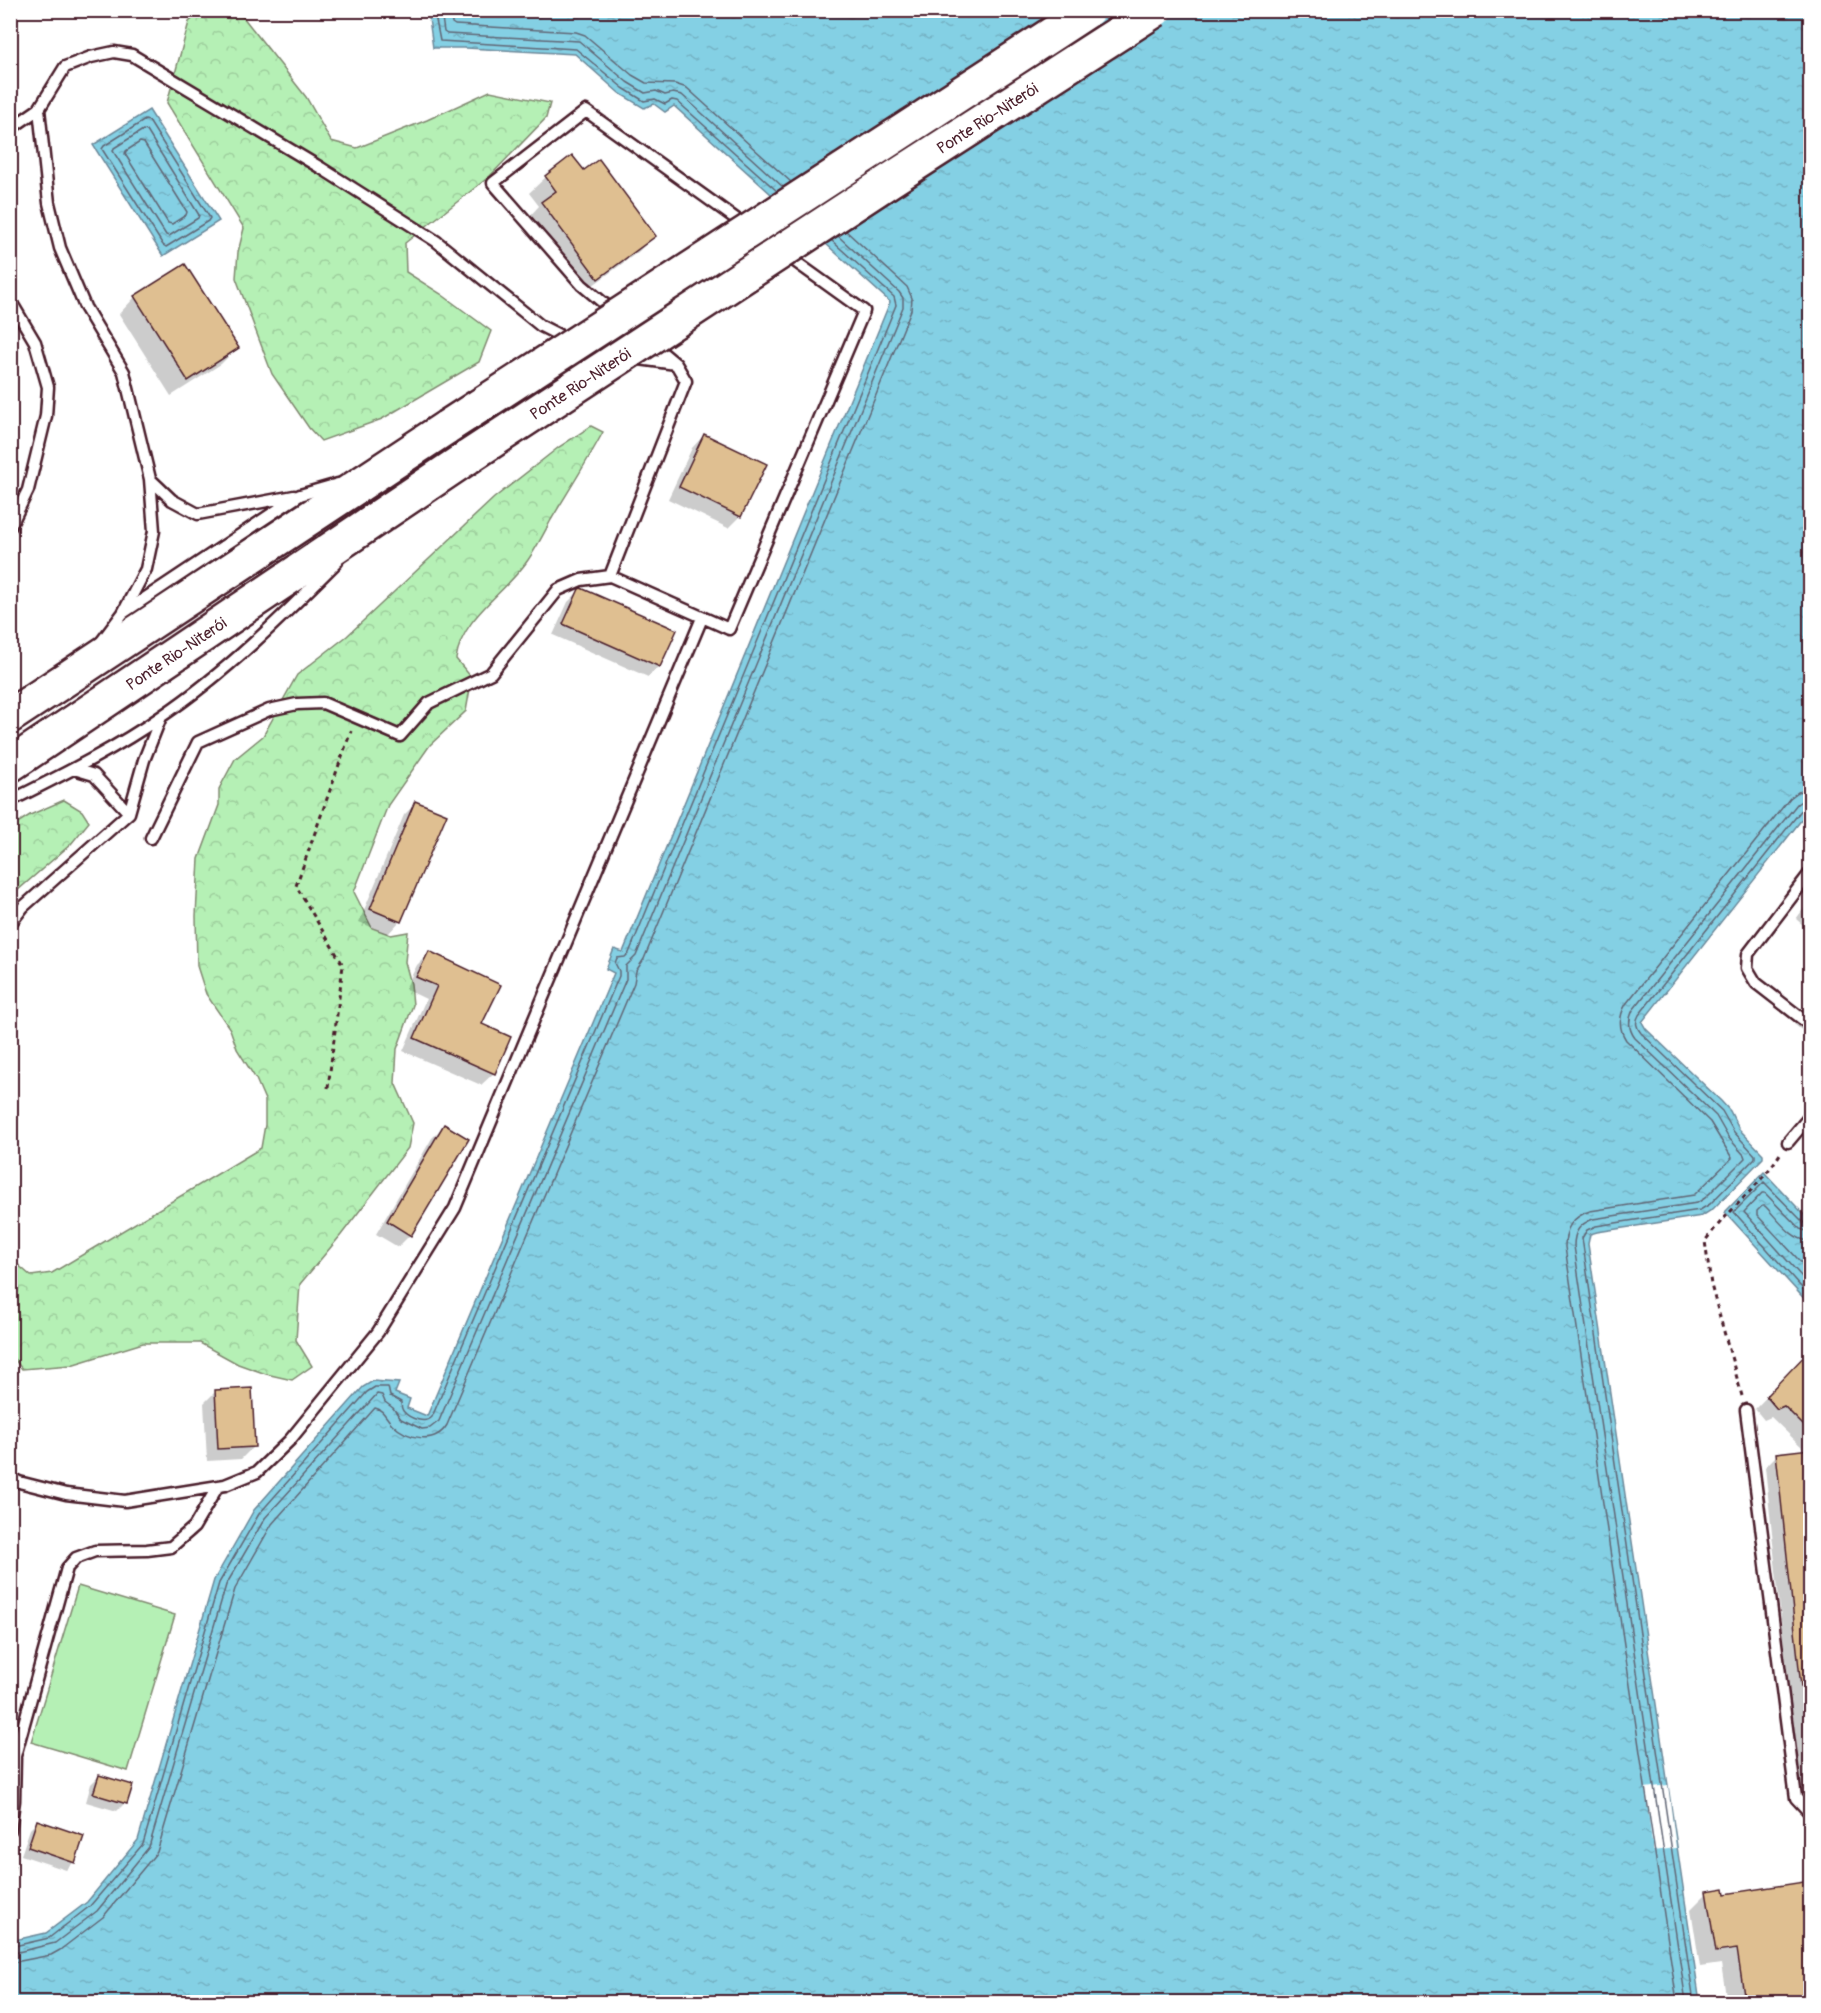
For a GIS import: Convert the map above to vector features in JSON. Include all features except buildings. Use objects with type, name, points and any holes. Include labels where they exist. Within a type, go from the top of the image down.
[{"type":"highway","points":[[10,716],[376,473],[1089,10]]},
{"type":"highway","name":"Ponte Rio-Niterói","points":[[10,765],[394,505],[1155,10]]},
{"type":"lane","points":[[10,129],[39,109],[65,67],[91,57],[114,52],[132,55],[321,168],[435,241],[542,326],[596,354],[676,364]]},
{"type":"lane","points":[[39,109],[49,203],[60,248],[85,307],[124,372],[150,479],[154,531],[146,569],[123,614],[78,672]]},
{"type":"lane","points":[[151,838],[198,742],[268,710],[297,704],[322,704],[400,736],[429,703],[492,673],[558,590],[581,580],[610,576],[729,629],[864,311],[586,111],[493,183],[582,285],[676,364],[686,381],[610,576]]},
{"type":"lane","points":[[10,300],[35,342],[48,387],[46,416],[27,490],[10,527]]},
{"type":"lane","points":[[150,479],[172,500],[198,514],[300,495],[376,473]]},
{"type":"lane","points":[[123,614],[300,495]]},
{"type":"lane","points":[[10,801],[74,769],[161,717],[203,686],[264,635],[394,505]]},
{"type":"lane","points":[[10,1477],[19,1482],[66,1494],[125,1501],[218,1486],[257,1472],[290,1440],[378,1332],[455,1208],[702,618]]},
{"type":"lane","points":[[10,924],[23,907],[129,813],[144,760],[161,717]]},
{"type":"lane","points":[[74,769],[94,775],[129,813]]},
{"type":"lane","points":[[1810,873],[1748,954],[1747,968],[1756,983],[1810,1025]]},
{"type":"lane","points":[[1788,1142],[1810,1116]]},
{"type":"lane","points":[[1746,1410],[1796,1798],[1810,1813]]},
{"type":"lane","points":[[10,1830],[14,1801],[15,1756],[67,1569],[76,1558],[95,1551],[171,1547],[194,1527],[218,1486]]},
{"type":"path","points":[[328,1088],[343,965],[296,886],[356,718]]},
{"type":"path","points":[[1746,1410],[1711,1285],[1705,1241],[1718,1223],[1771,1170],[1788,1142]]},
{"type":"green space","points":[[202,10],[225,11],[243,17],[306,97],[331,141],[357,148],[427,120],[490,91],[550,103],[546,118],[490,176],[405,243],[406,272],[441,294],[491,331],[479,362],[382,419],[321,441],[309,428],[272,374],[236,278],[238,252],[244,228],[167,103],[189,22]]},
{"type":"green space","points":[[591,426],[603,432],[528,560],[475,618],[467,630],[456,659],[472,678],[466,711],[430,745],[388,805],[354,892],[372,928],[391,935],[408,932],[405,962],[411,984],[413,1005],[397,1049],[395,1083],[413,1123],[408,1148],[300,1284],[296,1340],[312,1366],[292,1380],[238,1364],[200,1343],[143,1343],[71,1365],[22,1369],[11,1355],[10,1258],[31,1276],[52,1273],[261,1148],[265,1125],[265,1100],[256,1079],[237,1049],[230,1029],[206,994],[197,966],[196,916],[199,859],[219,805],[219,789],[235,759],[263,736],[297,675],[347,636],[494,498],[559,447]]},
{"type":"green space","points":[[64,800],[82,811],[89,822],[71,844],[11,896],[11,827],[30,815]]},
{"type":"green space","points":[[78,1586],[175,1615],[128,1771],[31,1742]]},
{"type":"water","points":[[428,11],[1810,11],[1810,809],[1642,1022],[1646,1029],[1730,1111],[1739,1129],[1763,1154],[1763,1158],[1713,1209],[1702,1216],[1597,1232],[1590,1234],[1588,1244],[1700,2002],[11,2002],[10,1941],[46,1933],[87,1902],[138,1840],[214,1580],[254,1510],[363,1387],[373,1381],[399,1383],[395,1393],[410,1399],[407,1408],[427,1416],[614,973],[606,969],[614,949],[623,952],[890,302],[674,106],[665,112],[654,104],[644,108],[619,93],[575,54],[433,48]]},
{"type":"water","points":[[149,110],[219,221],[163,256],[93,145]]},
{"type":"water","points":[[1764,1172],[1810,1221],[1810,1305],[1725,1212]]},
{"type":"pier","points":[[1668,1785],[1676,1848],[1653,1851],[1645,1788]]}]
